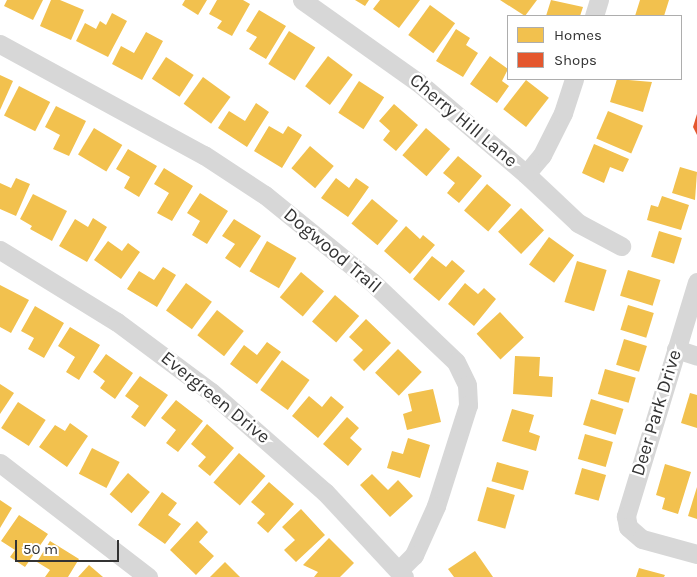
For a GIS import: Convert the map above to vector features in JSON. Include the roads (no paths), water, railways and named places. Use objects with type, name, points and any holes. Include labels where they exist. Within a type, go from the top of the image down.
[{"type":"street","name":"Cherry Hill Lane","points":[[302,0],[419,83],[526,174],[578,224],[621,246]]},
{"type":"street","points":[[594,15],[599,0]]},
{"type":"street","name":"Dogwood Trail","points":[[0,44],[204,155],[265,195],[371,281],[456,362],[467,385],[468,405],[436,506],[414,555],[402,573]]},
{"type":"street","points":[[526,174],[546,146],[563,113],[574,80]]},
{"type":"street","name":"Evergreen Drive","points":[[0,250],[117,322],[211,392],[325,492],[402,573]]},
{"type":"street","name":"Deer Park Drive","points":[[697,282],[626,516],[628,527],[642,539],[697,554]]},
{"type":"street","points":[[676,349],[697,356]]},
{"type":"street","points":[[0,463],[148,577]]}]
